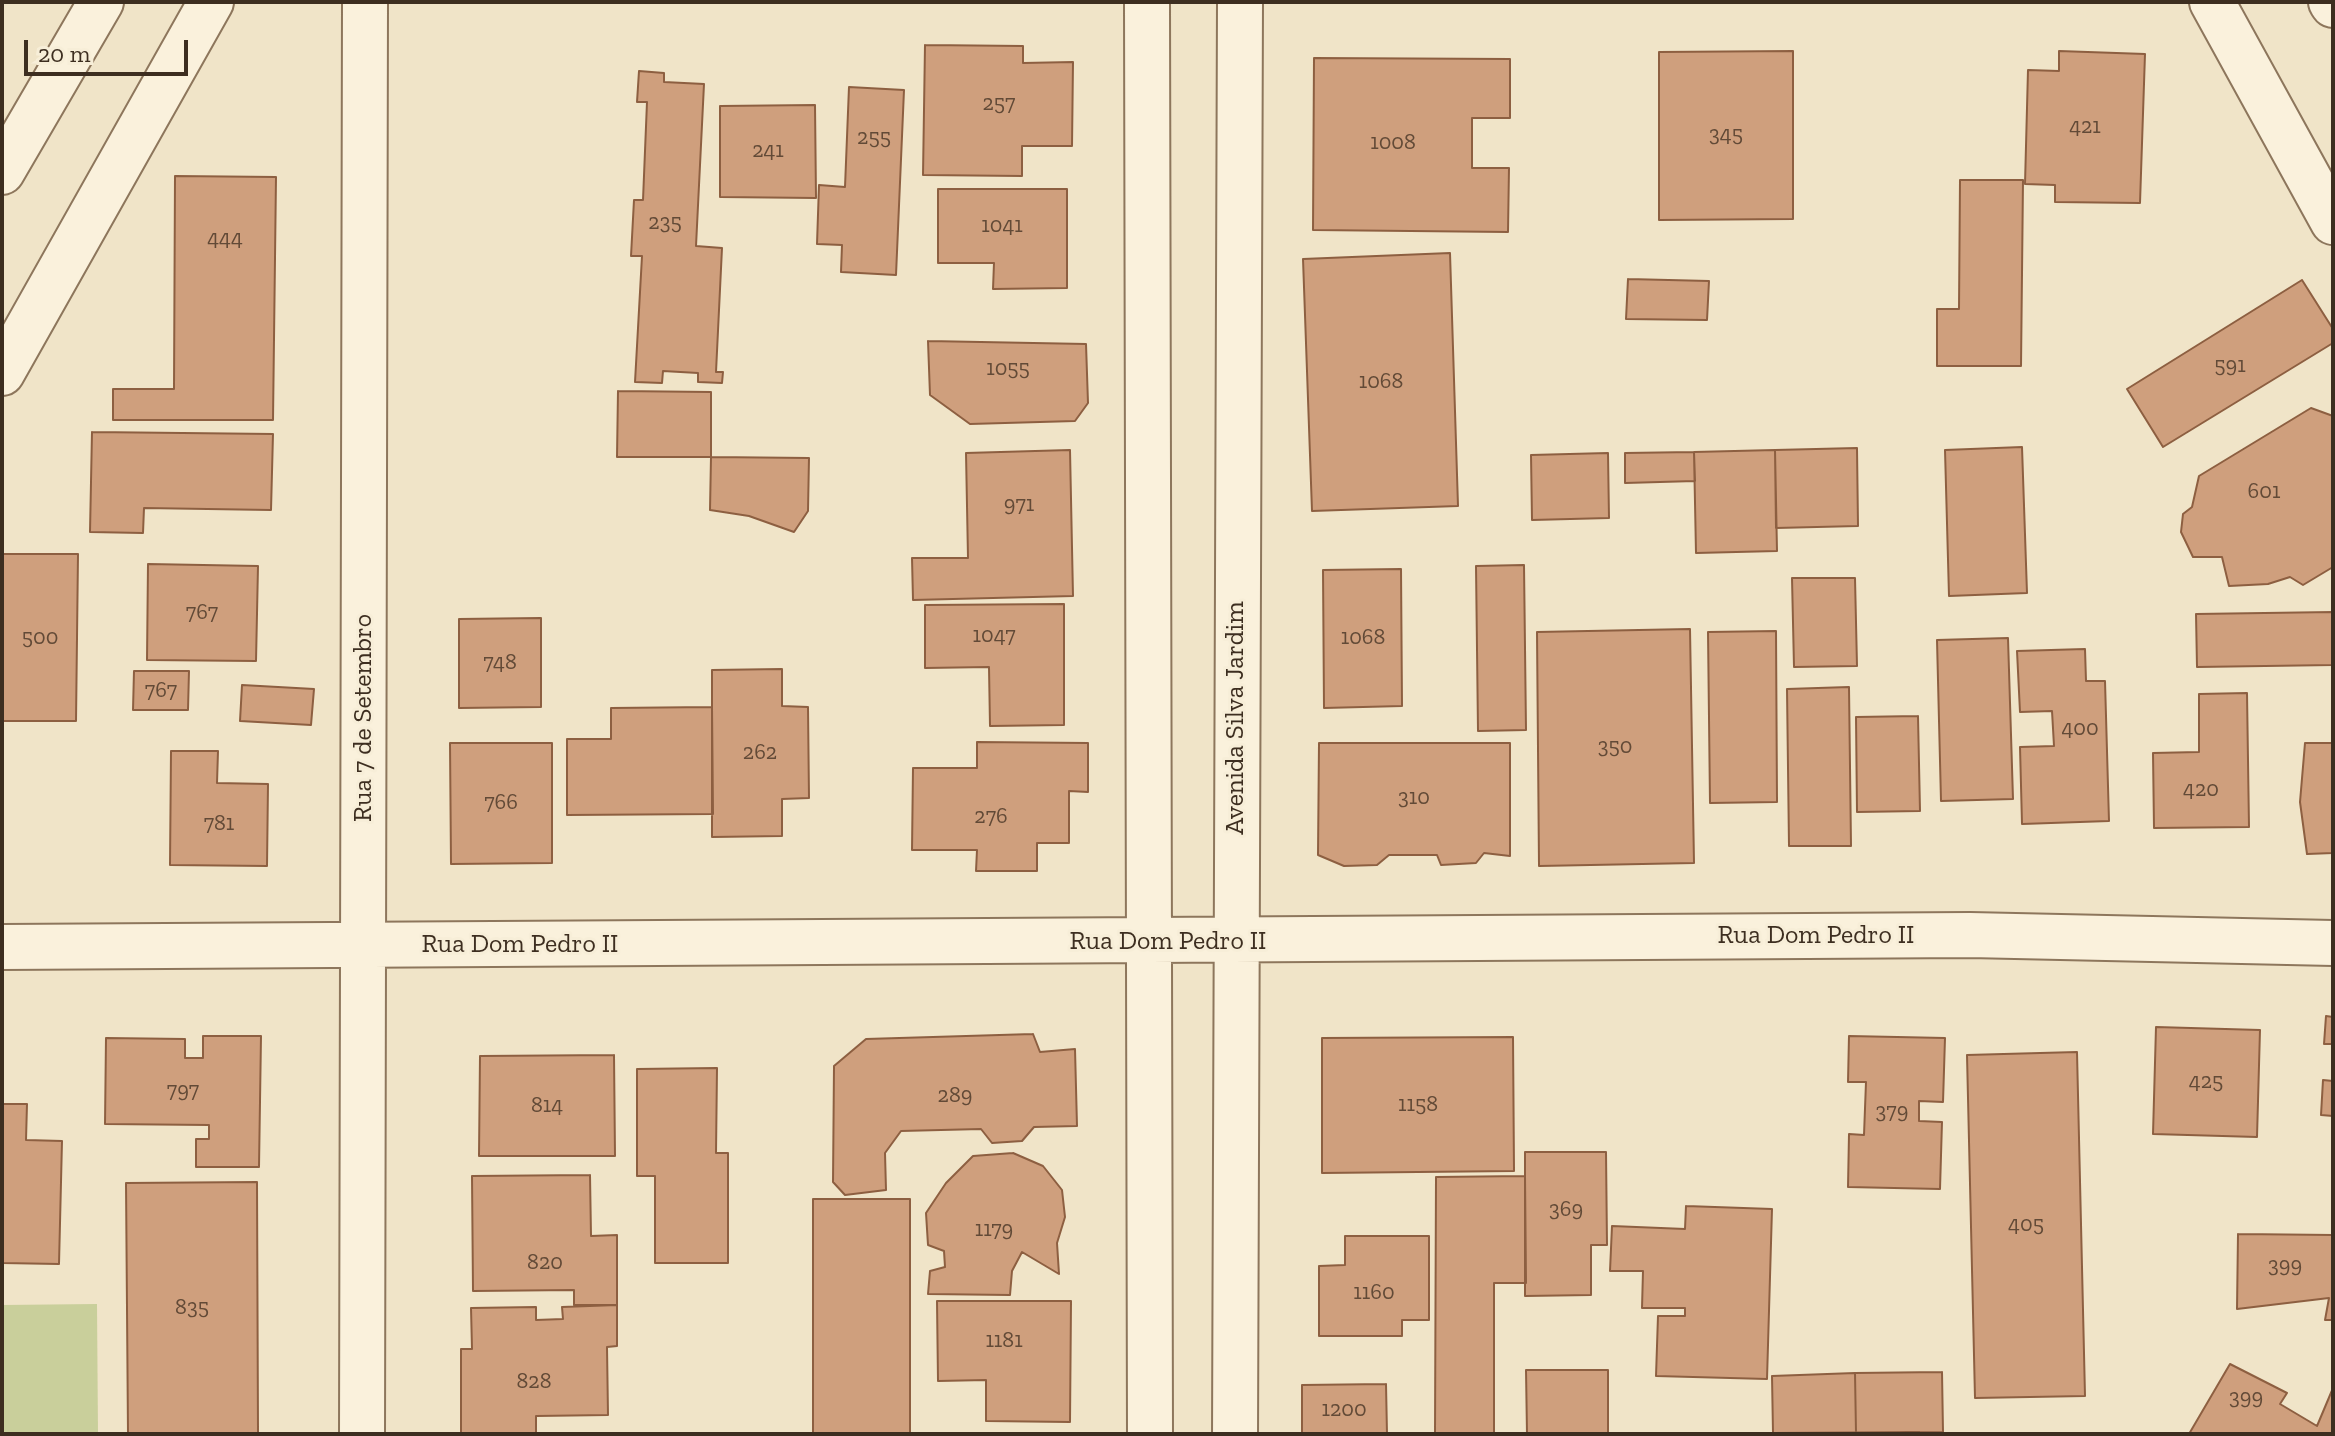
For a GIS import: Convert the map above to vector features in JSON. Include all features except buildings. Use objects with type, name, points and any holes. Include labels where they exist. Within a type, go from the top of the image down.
[{"type":"street","points":[[2,172],[101,2]]},
{"type":"street","points":[[2,373],[211,2]]},
{"type":"street","name":"Rua 7 de Setembro","points":[[362,1434],[365,2]]},
{"type":"street","points":[[1147,2],[1150,1434]]},
{"type":"street","name":"Avenida Silva Jardim","points":[[1235,1434],[1240,2]]},
{"type":"street","points":[[2212,2],[2333,222]]},
{"type":"street","name":"Rua Dom Pedro II","points":[[2,947],[1970,935],[2333,943]]},
{"type":"green space","points":[[97,1304],[98,1434],[2,1434],[2,1305]]}]
